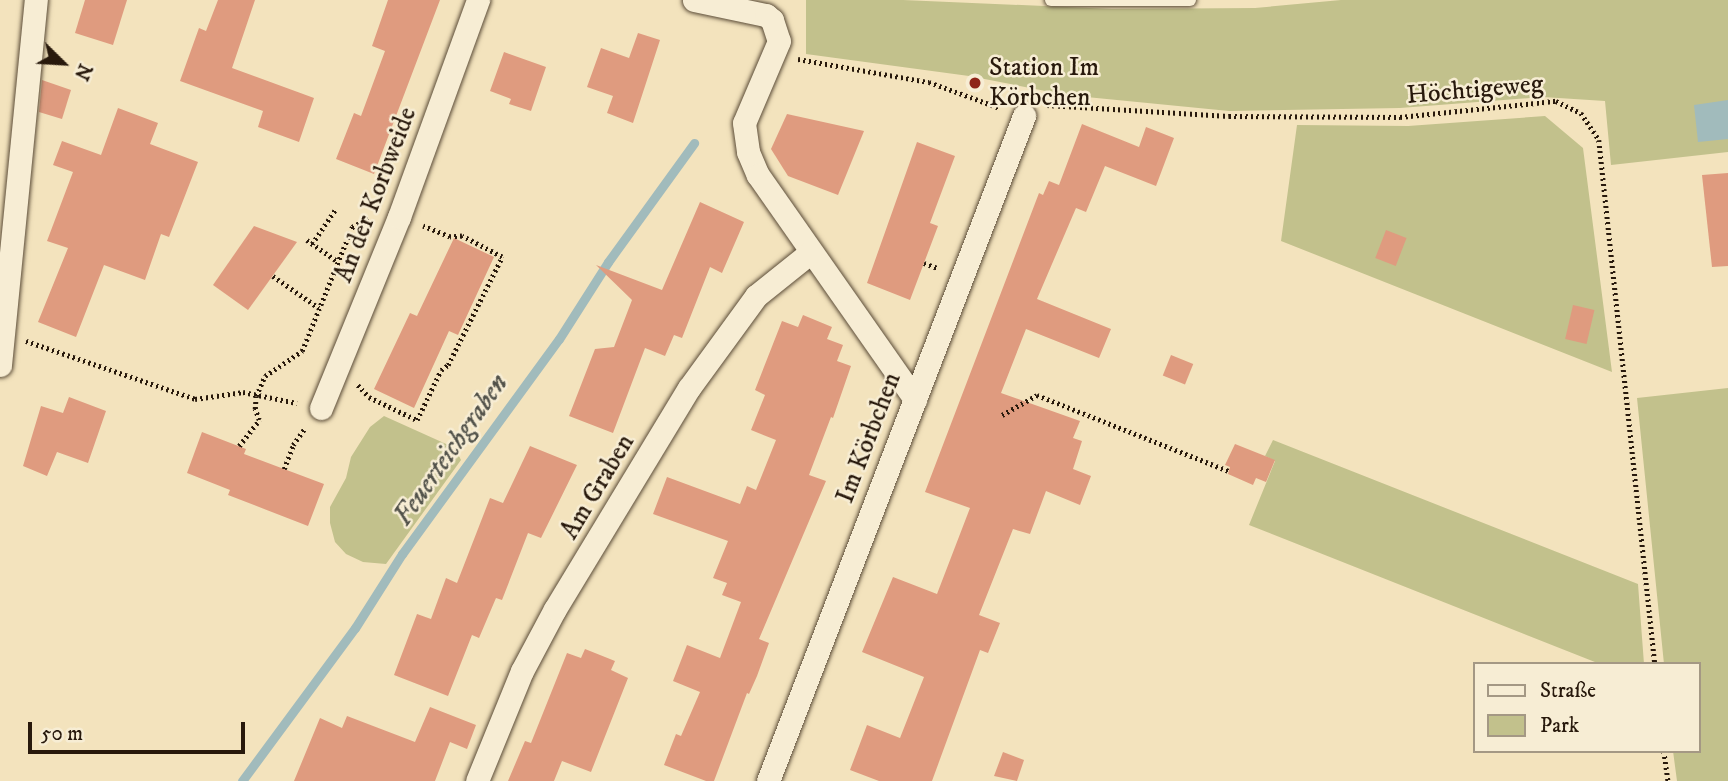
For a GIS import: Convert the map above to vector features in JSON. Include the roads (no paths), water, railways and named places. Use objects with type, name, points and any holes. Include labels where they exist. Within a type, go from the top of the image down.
[{"type":"street","points":[[1,357],[36,0]]},
{"type":"street","name":"An der Korbweide","points":[[321,408],[403,208],[478,0]]},
{"type":"street","points":[[694,0],[771,8],[779,41],[750,106],[744,123],[744,138],[758,175],[915,399]]},
{"type":"street","name":"Im Körbchen","points":[[768,781],[1024,116]]},
{"type":"street","name":"Am Graben","points":[[477,781],[527,660],[690,388],[757,296],[811,252]]},
{"type":"lane","points":[[1051,0],[1190,0]]},
{"type":"water","points":[[1728,100],[1728,139],[1698,142],[1694,105]]},
{"type":"waterway","name":"Feuerteichgraben","points":[[242,781],[355,628],[402,554],[559,339],[608,262],[694,143]]},
{"type":"place","name":"Station Im Körbchen","points":[[975,83]]}]
